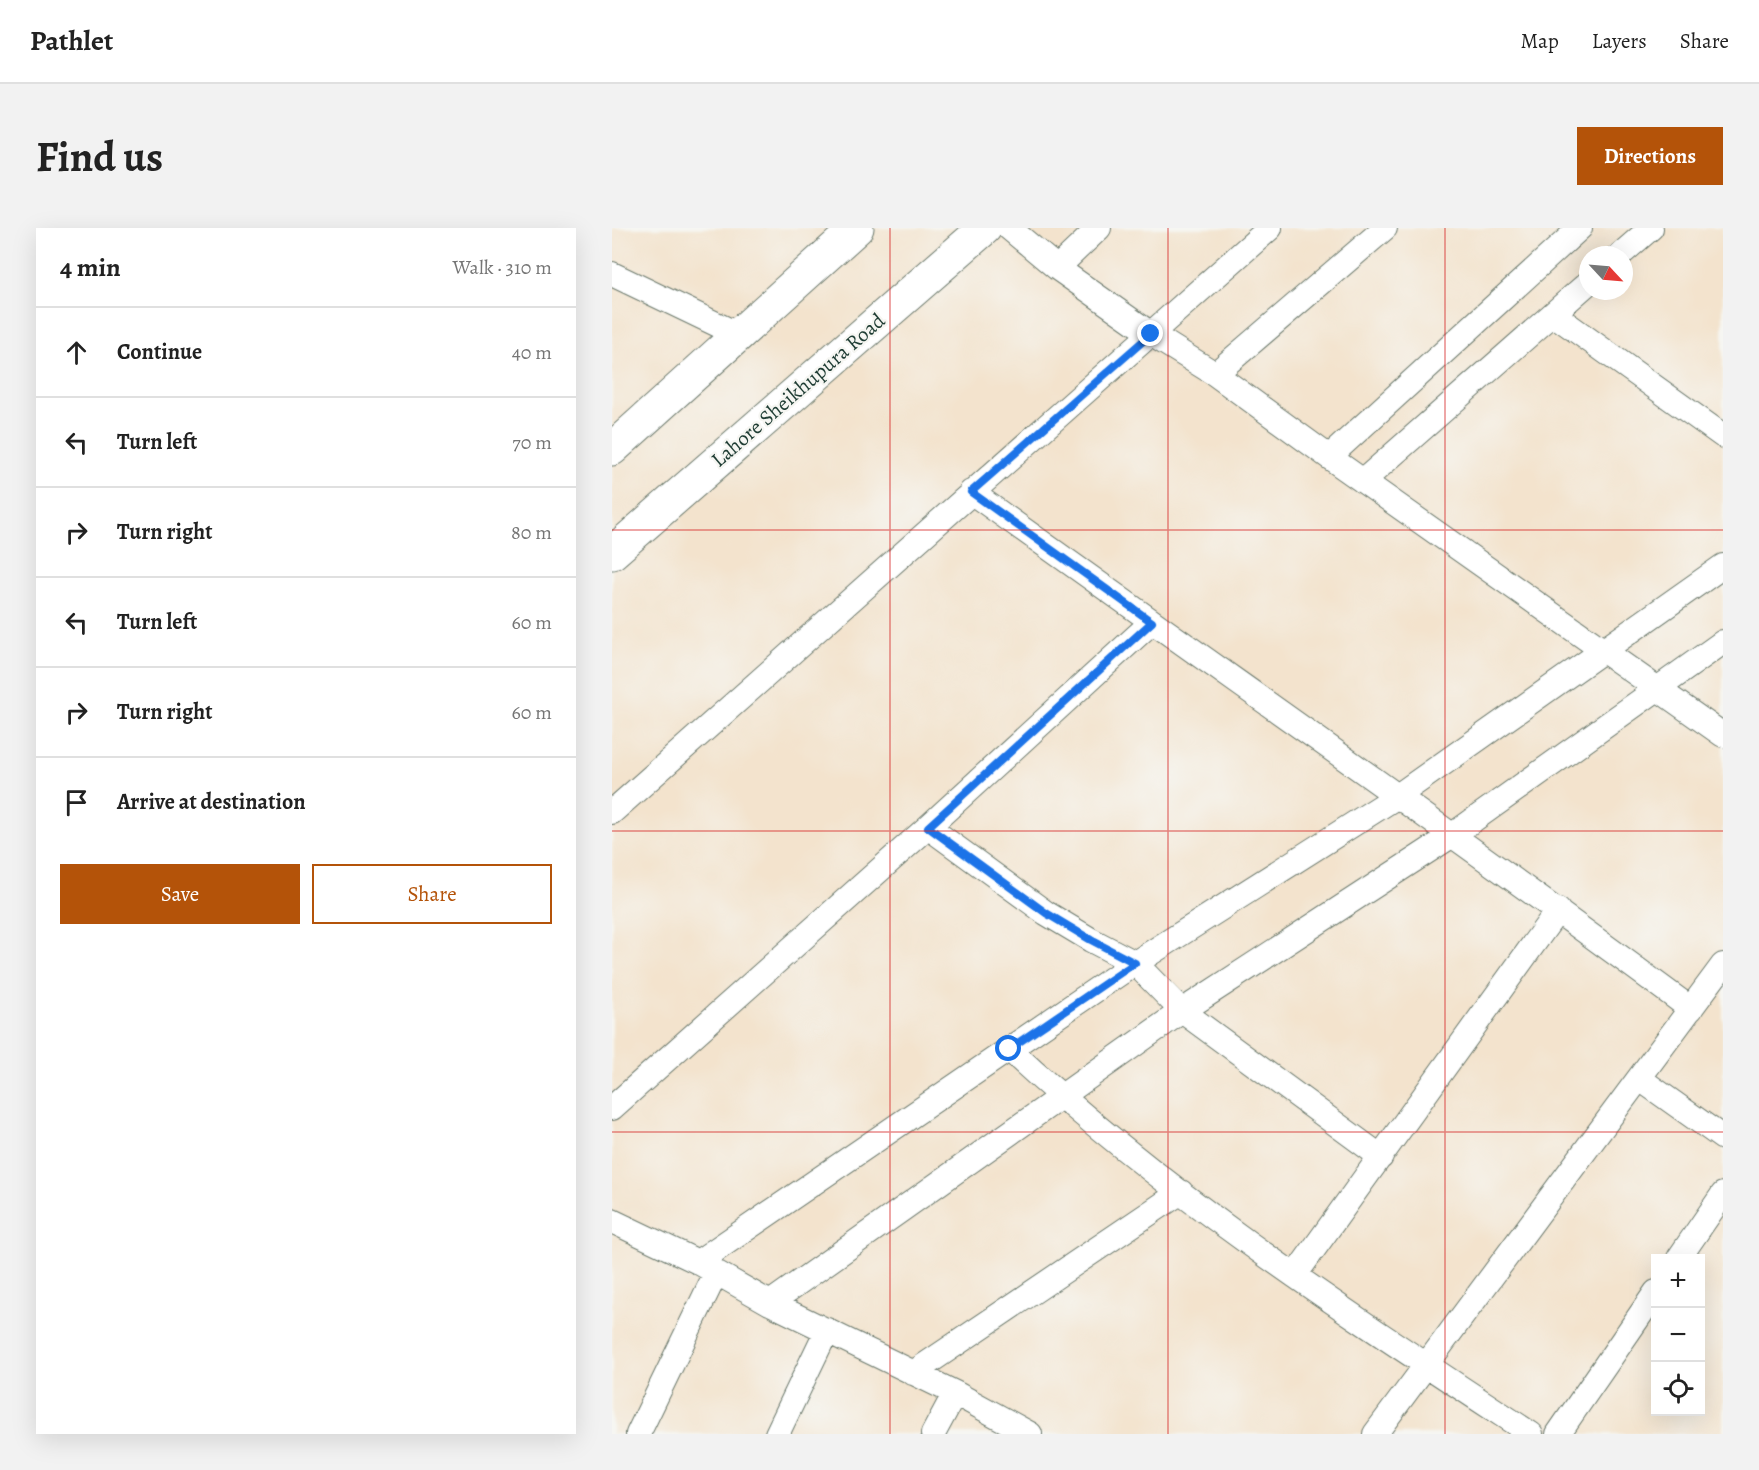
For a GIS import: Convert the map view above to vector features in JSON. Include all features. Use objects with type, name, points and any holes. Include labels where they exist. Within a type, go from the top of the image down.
[{"type":"highway","points":[[615,442],[739,335],[857,228]]},
{"type":"highway","name":"Lahore Sheikhupura Road","points":[[612,553],[985,228]]},
{"type":"street","points":[[1009,228],[1057,268],[1151,334],[1215,374],[1723,735]]},
{"type":"street","points":[[1057,268],[1099,228]]},
{"type":"street","points":[[612,812],[1270,228]]},
{"type":"street","points":[[1215,374],[1385,228]]},
{"type":"street","points":[[1329,457],[1580,228]]},
{"type":"street","points":[[1630,246],[1650,228]]},
{"type":"street","points":[[612,274],[739,335]]},
{"type":"street","points":[[1363,481],[1579,291]]},
{"type":"street","points":[[1553,314],[1723,436]]},
{"type":"street","points":[[971,492],[1450,836],[1558,910],[1691,1009]]},
{"type":"street","points":[[638,1434],[707,1267],[1009,1049],[1135,963],[1396,796],[1723,566]]},
{"type":"street","points":[[612,1108],[928,827],[1152,622]]},
{"type":"street","points":[[770,1303],[1182,1011],[1450,836],[1723,642]]},
{"type":"street","points":[[928,827],[1046,913],[1135,963],[1182,1011],[1381,1157]]},
{"type":"street","points":[[1295,1275],[1558,910]]},
{"type":"street","points":[[1375,1434],[1723,965]]},
{"type":"street","points":[[1009,1049],[1059,1097],[1181,1192],[1295,1275],[1531,1434]]},
{"type":"street","points":[[1640,1079],[1723,1138]]},
{"type":"street","points":[[913,1373],[1181,1192]]},
{"type":"street","points":[[1682,1254],[1723,1194]]},
{"type":"street","points":[[612,1221],[707,1267],[770,1303],[955,1393],[1030,1434]]},
{"type":"street","points":[[1558,1434],[1651,1299]]},
{"type":"street","points":[[777,1434],[827,1330]]},
{"type":"street","points":[[933,1434],[955,1393]]},
{"type":"route","points":[[1009,1049],[1135,963],[1046,913],[928,827],[1152,622],[971,492],[1151,334]]}]
